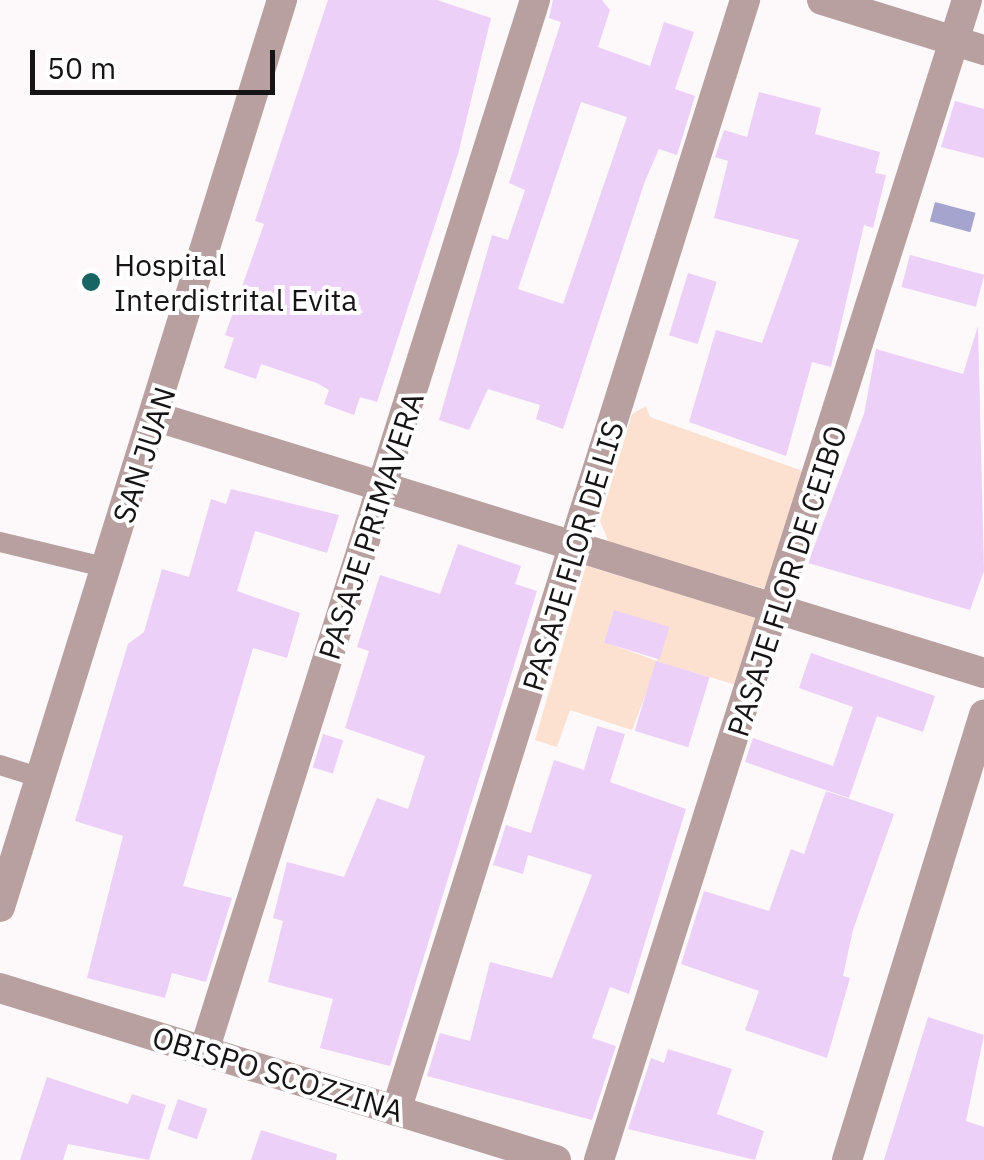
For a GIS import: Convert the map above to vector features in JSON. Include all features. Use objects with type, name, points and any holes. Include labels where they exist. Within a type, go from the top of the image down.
[{"type":"street","name":"SAN JUAN","points":[[0,907],[157,417],[282,0]]},
{"type":"street","name":"PASAJE PRIMAVERA","points":[[204,1051],[535,0]]},
{"type":"street","name":"PASAJE FLOR DE LIS","points":[[396,1110],[577,547],[745,0]]},
{"type":"street","points":[[822,0],[970,46]]},
{"type":"street","name":"PASAJE FLOR DE CEIBO","points":[[599,1160],[970,46],[967,0]]},
{"type":"street","points":[[157,417],[984,673]]},
{"type":"street","points":[[847,1160],[984,715]]},
{"type":"street","name":"OBISPO SCOZZINA","points":[[0,988],[556,1160]]},
{"type":"lane","points":[[0,542],[108,568]]},
{"type":"lane","points":[[0,765],[41,778]]},
{"type":"shaded area","points":[[646,406],[650,417],[817,476],[783,594],[609,543],[600,521],[632,414]]},
{"type":"shaded area","points":[[586,566],[767,620],[747,688],[658,662],[632,730],[570,710],[557,747],[535,740]],"holes":[[[614,611],[668,627],[657,661],[604,642]]]},
{"type":"water","points":[[935,202],[976,213],[970,232],[930,221]]},
{"type":"building","points":[[328,0],[437,0],[491,18],[458,154],[377,402],[360,397],[354,415],[324,404],[329,390],[317,383],[261,364],[256,379],[224,368],[234,338],[225,335],[264,224],[255,221]]},
{"type":"building","points":[[553,0],[602,0],[610,10],[598,47],[650,66],[664,22],[694,32],[675,89],[695,96],[677,155],[659,149],[645,181],[563,429],[536,419],[540,405],[488,389],[469,430],[439,420],[492,235],[508,240],[525,190],[509,183],[561,22],[549,18]],"holes":[[[581,102],[627,117],[563,304],[518,289]]]},
{"type":"building","points":[[759,92],[821,108],[815,134],[880,152],[875,173],[886,175],[873,228],[864,225],[831,367],[812,362],[786,456],[689,422],[716,330],[762,343],[799,240],[714,218],[728,161],[715,157],[724,130],[747,137]]},
{"type":"building","points":[[955,101],[984,109],[984,158],[941,147]]},
{"type":"building","points":[[910,255],[984,275],[976,307],[901,287]]},
{"type":"building","points":[[688,273],[717,282],[698,344],[669,335]]},
{"type":"building","points":[[978,326],[984,571],[970,610],[808,563],[864,414],[876,349],[963,374]]},
{"type":"building","points":[[231,489],[339,515],[327,553],[255,531],[237,591],[300,613],[287,658],[253,648],[183,886],[232,898],[206,982],[172,973],[165,998],[87,978],[123,836],[75,821],[128,644],[144,632],[162,569],[189,577],[211,499],[226,504]]},
{"type":"building","points":[[458,544],[521,566],[515,584],[537,591],[390,1066],[320,1048],[333,999],[268,982],[283,921],[273,918],[287,862],[344,877],[377,798],[408,809],[425,756],[345,728],[369,651],[357,647],[380,575],[440,594]]},
{"type":"building","points":[[614,610],[669,627],[660,659],[604,643]]},
{"type":"building","points":[[811,653],[935,696],[923,732],[877,716],[849,798],[745,762],[753,738],[833,766],[853,707],[799,688]]},
{"type":"building","points":[[656,661],[710,677],[688,747],[635,731]]},
{"type":"building","points":[[597,726],[625,734],[610,782],[686,809],[629,994],[610,987],[592,1038],[616,1046],[592,1120],[427,1076],[440,1033],[470,1041],[490,962],[552,978],[592,875],[528,855],[523,874],[493,865],[506,825],[531,833],[554,760],[584,770]]},
{"type":"building","points":[[323,734],[343,740],[333,774],[313,767]]},
{"type":"building","points":[[826,791],[894,814],[853,930],[843,976],[850,978],[827,1058],[745,1030],[759,991],[681,964],[704,891],[769,911],[791,849],[804,854]]},
{"type":"building","points":[[928,1017],[984,1035],[966,1121],[984,1127],[984,1160],[884,1160]]},
{"type":"building","points":[[668,1049],[732,1069],[717,1114],[764,1131],[755,1160],[628,1129],[651,1058],[664,1063]]},
{"type":"building","points":[[47,1077],[128,1104],[132,1094],[166,1105],[149,1160],[68,1144],[63,1160],[20,1160]]},
{"type":"building","points":[[178,1099],[207,1109],[197,1139],[168,1129]]},
{"type":"building","points":[[261,1130],[337,1154],[336,1160],[251,1160]]},
{"type":"place","name":"Hospital Interdistrital Evita","points":[[91,282]]}]
